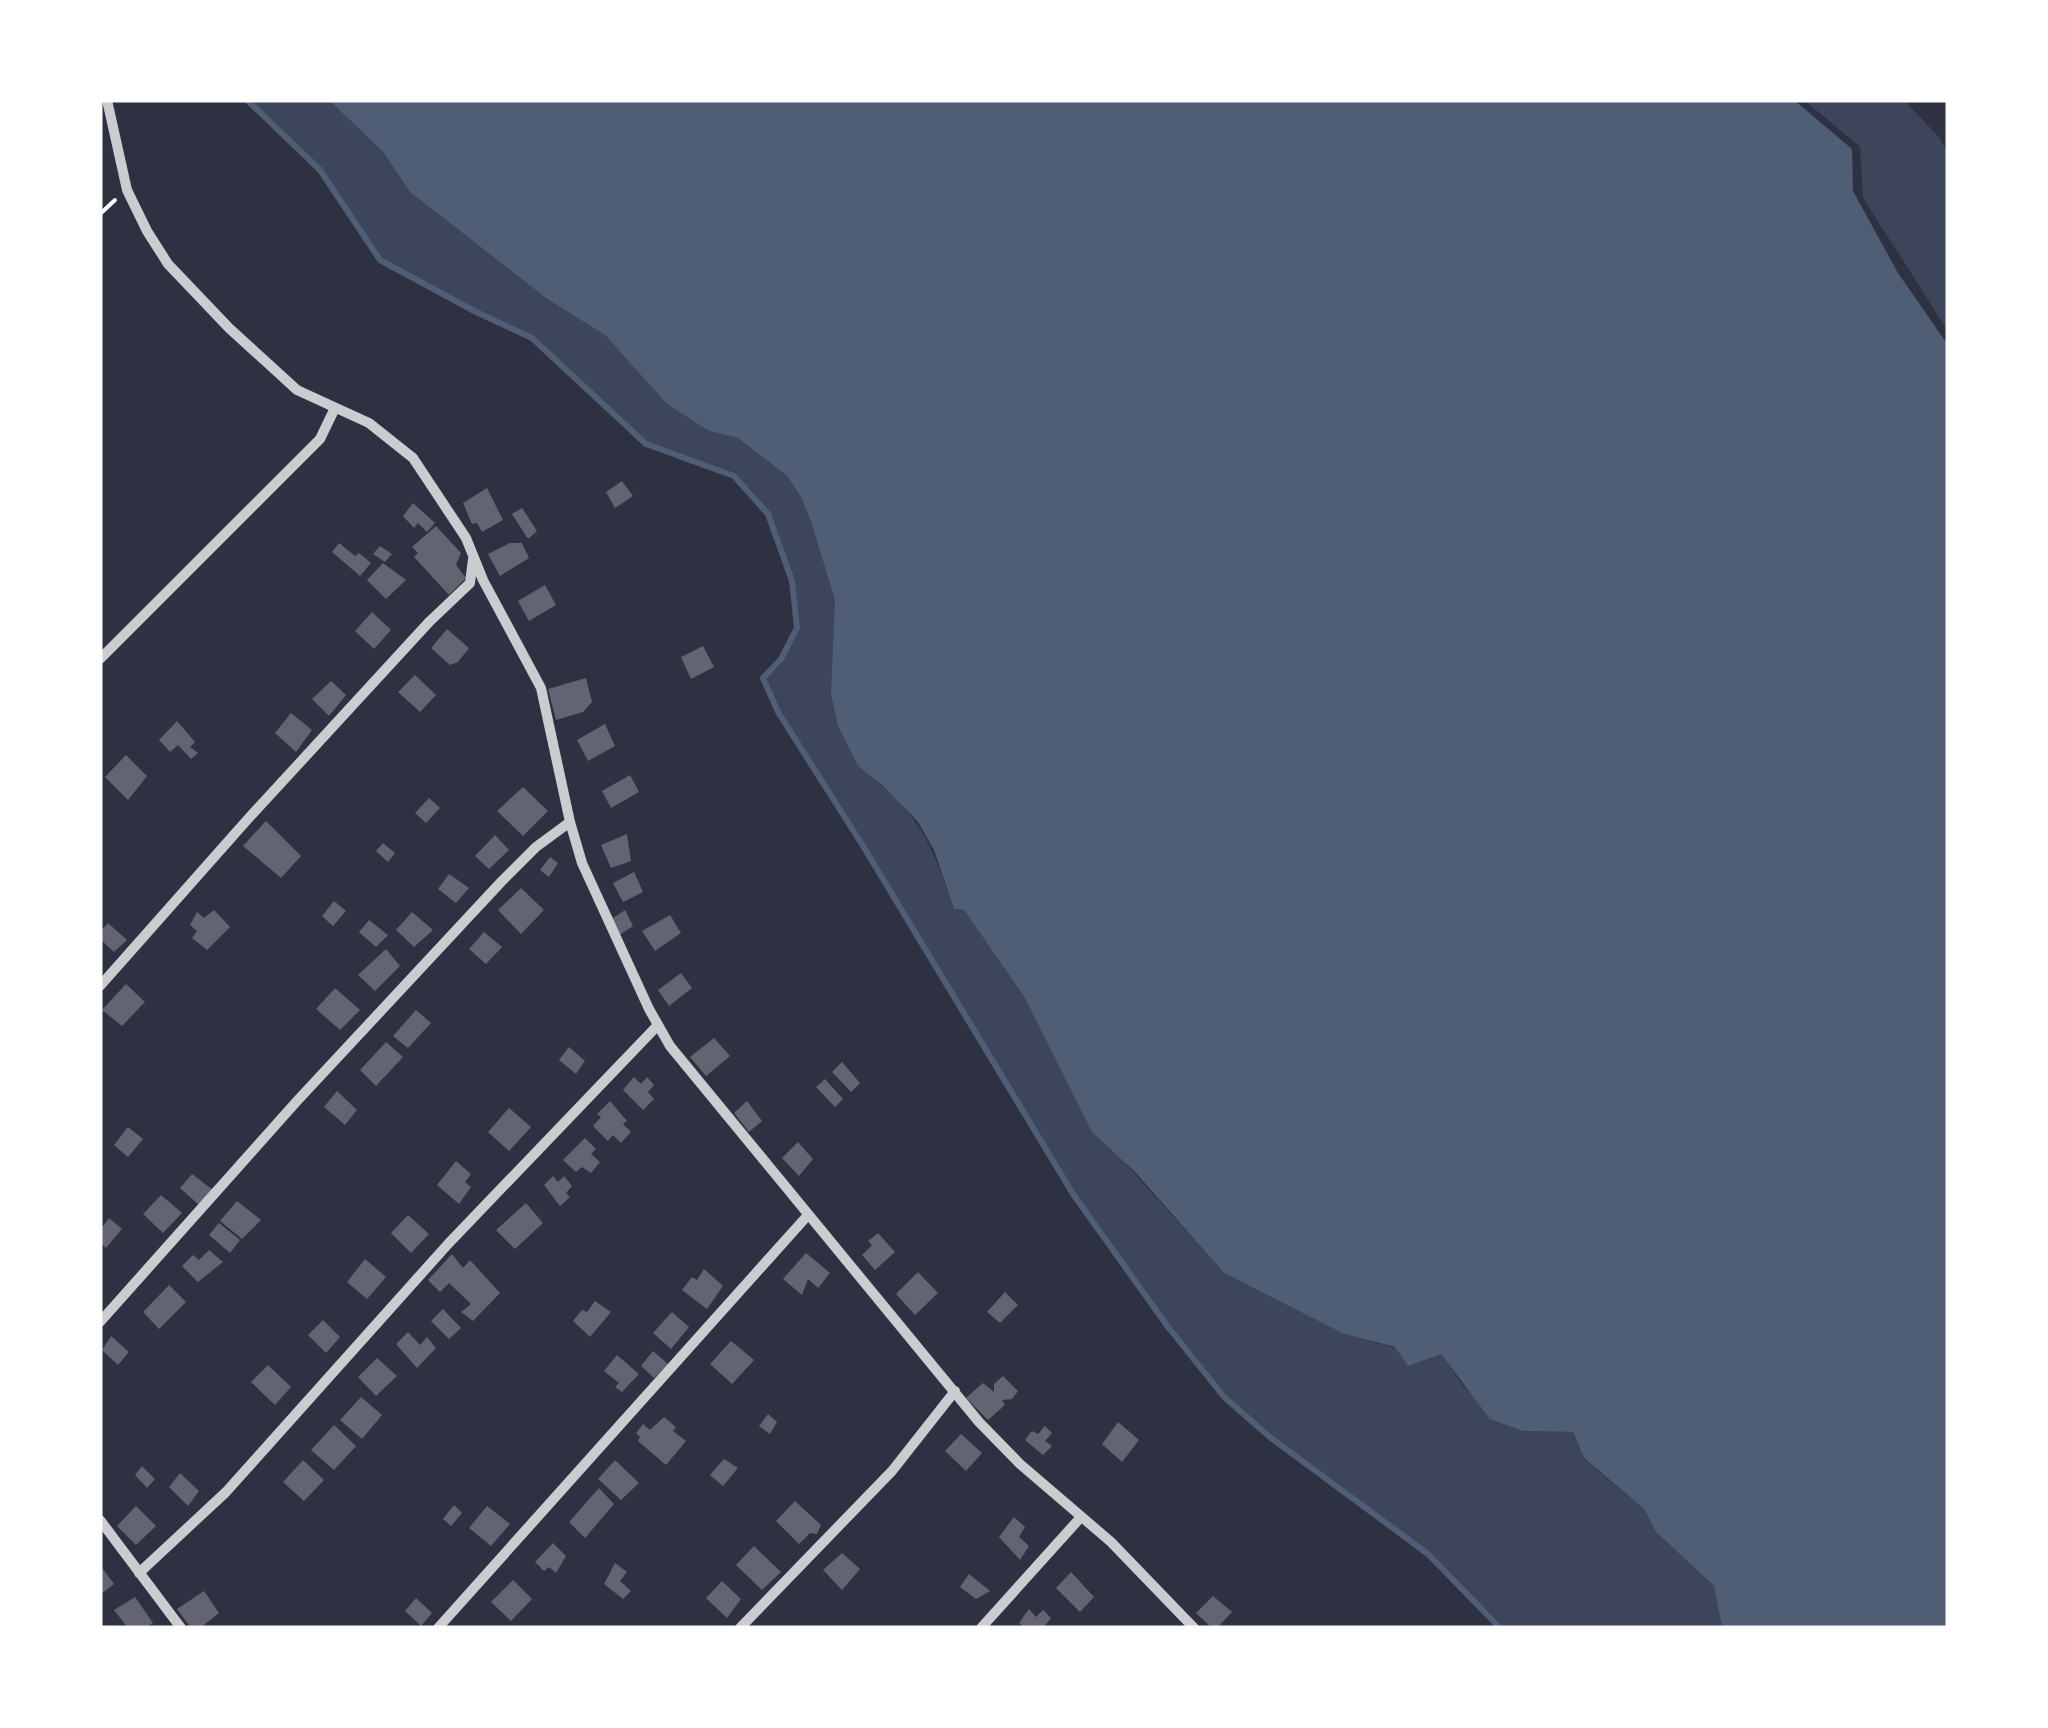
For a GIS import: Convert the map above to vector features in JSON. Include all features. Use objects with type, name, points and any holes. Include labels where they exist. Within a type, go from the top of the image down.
[{"type":"street","points":[[107,100],[128,190],[147,232],[168,264],[297,390],[369,423],[413,458],[473,554],[541,688],[582,863],[670,1046],[1020,1464],[1112,1542],[1194,1628]]},
{"type":"street","points":[[100,659],[320,440],[334,410]]},
{"type":"street","points":[[100,986],[247,820],[430,621],[470,583],[473,554]]},
{"type":"street","points":[[100,1322],[296,1101],[501,882],[556,830],[570,822]]},
{"type":"street","points":[[139,1573],[226,1492],[461,1230],[658,1025]]},
{"type":"street","points":[[438,1628],[808,1215]]},
{"type":"street","points":[[740,1628],[892,1470],[955,1391]]},
{"type":"street","points":[[981,1628],[1080,1517]]},
{"type":"street","points":[[100,1520],[182,1628]]},
{"type":"shaded area","points":[[247,100],[329,100],[383,152],[410,192],[546,298],[606,336],[709,431],[738,438],[787,476],[811,522],[835,600],[834,645],[858,766],[895,798],[920,828],[954,909],[964,910],[1025,998],[1078,1100],[1125,1163],[1224,1273],[1344,1334],[1395,1348],[1441,1353],[1464,1387],[1523,1431],[1573,1432],[1584,1459],[1644,1509],[1656,1532],[1714,1586],[1722,1628],[1500,1628],[1428,1554],[1271,1438],[1224,1397],[1168,1327],[1073,1193],[778,712],[763,678],[781,659],[797,628],[792,581],[768,514],[734,475],[646,444],[532,338],[380,260],[320,170]]},
{"type":"shaded area","points":[[329,100],[1794,100],[1852,149],[1853,191],[1898,273],[1948,345],[1948,1628],[1722,1628],[1714,1586],[1656,1532],[1644,1509],[1584,1458],[1573,1432],[1523,1431],[1490,1419],[1441,1354],[1408,1366],[1395,1347],[1344,1334],[1224,1273],[1135,1172],[1092,1132],[1025,998],[964,910],[954,909],[934,850],[918,822],[858,766],[838,726],[831,694],[835,600],[811,522],[787,476],[738,438],[709,431],[667,404],[606,336],[546,298],[410,192],[383,152]]},
{"type":"shaded area","points":[[1804,100],[1904,100],[1939,137],[1948,153],[1948,331],[1863,198],[1860,147]]},
{"type":"building","points":[[622,481],[633,496],[615,508],[606,492]]},
{"type":"building","points":[[487,488],[503,520],[482,532],[477,523],[472,524],[463,503]]},
{"type":"building","points":[[413,503],[435,523],[427,532],[418,523],[414,528],[403,516]]},
{"type":"building","points":[[522,508],[537,531],[528,539],[512,514]]},
{"type":"building","points":[[436,526],[461,553],[456,565],[466,578],[449,595],[414,557],[418,553],[412,547]]},
{"type":"building","points":[[339,543],[371,563],[360,576],[332,552]]},
{"type":"building","points":[[510,543],[522,543],[529,558],[500,576],[488,554]]},
{"type":"building","points":[[380,546],[392,554],[385,562],[373,554]]},
{"type":"building","points":[[383,563],[406,580],[386,599],[367,580]]},
{"type":"building","points":[[545,585],[556,605],[529,621],[518,601]]},
{"type":"building","points":[[372,612],[391,630],[374,649],[355,631]]},
{"type":"building","points":[[447,629],[469,648],[458,662],[450,665],[431,648]]},
{"type":"building","points":[[703,646],[714,667],[691,679],[681,657]]},
{"type":"building","points":[[415,675],[436,695],[420,712],[398,692]]},
{"type":"building","points":[[586,678],[592,702],[583,712],[556,720],[548,689]]},
{"type":"building","points":[[331,681],[346,695],[329,716],[312,699]]},
{"type":"building","points":[[291,713],[312,730],[296,752],[275,733]]},
{"type":"building","points":[[177,721],[195,742],[190,747],[198,753],[191,759],[178,745],[170,752],[159,740]]},
{"type":"building","points":[[605,724],[615,746],[588,761],[577,740]]},
{"type":"building","points":[[126,755],[147,776],[128,800],[105,777]]},
{"type":"building","points":[[630,775],[639,792],[611,808],[602,791]]},
{"type":"building","points":[[523,787],[548,811],[523,836],[497,811]]},
{"type":"building","points":[[429,798],[440,808],[426,823],[415,813]]},
{"type":"building","points":[[266,821],[301,856],[281,878],[243,846]]},
{"type":"building","points":[[627,834],[631,861],[611,868],[601,845]]},
{"type":"building","points":[[495,835],[509,850],[489,869],[475,856]]},
{"type":"building","points":[[383,843],[395,853],[388,862],[376,851]]},
{"type":"building","points":[[550,857],[558,863],[549,877],[540,870]]},
{"type":"building","points":[[634,872],[643,892],[623,902],[613,883]]},
{"type":"building","points":[[449,874],[469,888],[456,903],[438,889]]},
{"type":"building","points":[[521,888],[544,910],[521,934],[498,910]]},
{"type":"building","points":[[334,901],[346,911],[333,926],[322,916]]},
{"type":"building","points":[[214,910],[230,927],[207,950],[192,938],[197,931],[190,925],[197,912],[204,918]]},
{"type":"building","points":[[625,910],[633,926],[618,936],[610,920]]},
{"type":"building","points":[[412,912],[433,930],[414,947],[396,930]]},
{"type":"building","points":[[670,915],[681,933],[655,951],[642,931]]},
{"type":"building","points":[[369,920],[388,935],[376,947],[359,932]]},
{"type":"building","points":[[108,923],[127,940],[114,952],[100,939],[100,932]]},
{"type":"building","points":[[484,932],[502,947],[486,964],[469,949]]},
{"type":"building","points":[[386,949],[400,966],[375,991],[358,975]]},
{"type":"building","points":[[681,973],[692,988],[669,1006],[658,990]]},
{"type":"building","points":[[126,984],[145,1002],[122,1026],[102,1010]]},
{"type":"building","points":[[335,988],[360,1010],[340,1030],[316,1009]]},
{"type":"building","points":[[416,1010],[431,1023],[408,1048],[393,1036]]},
{"type":"building","points":[[714,1038],[730,1056],[706,1076],[690,1057]]},
{"type":"building","points":[[386,1042],[403,1057],[376,1086],[360,1070]]},
{"type":"building","points":[[569,1047],[585,1061],[576,1074],[559,1060]]},
{"type":"building","points":[[842,1062],[860,1083],[851,1092],[832,1072]]},
{"type":"building","points":[[634,1077],[641,1084],[647,1077],[654,1085],[648,1092],[654,1099],[643,1110],[623,1090]]},
{"type":"building","points":[[825,1079],[843,1099],[835,1107],[816,1087]]},
{"type":"building","points":[[337,1091],[357,1110],[345,1125],[324,1107]]},
{"type":"building","points":[[610,1101],[631,1132],[621,1143],[613,1135],[608,1141],[593,1126],[601,1117],[597,1114]]},
{"type":"building","points":[[747,1101],[762,1121],[749,1132],[734,1113]]},
{"type":"building","points":[[509,1108],[531,1127],[509,1151],[488,1132]]},
{"type":"building","points":[[128,1127],[143,1139],[128,1157],[114,1145]]},
{"type":"building","points":[[585,1138],[596,1149],[591,1154],[600,1162],[591,1173],[582,1167],[576,1172],[563,1160]]},
{"type":"building","points":[[798,1142],[813,1159],[799,1176],[782,1158]]},
{"type":"building","points":[[456,1161],[471,1174],[465,1182],[471,1187],[459,1204],[437,1185]]},
{"type":"building","points":[[192,1174],[213,1190],[199,1205],[180,1188]]},
{"type":"building","points":[[553,1176],[558,1182],[564,1176],[572,1186],[566,1193],[570,1197],[560,1206],[544,1185]]},
{"type":"building","points":[[161,1195],[182,1213],[163,1233],[143,1214]]},
{"type":"building","points":[[237,1201],[261,1220],[242,1239],[220,1221]]},
{"type":"building","points":[[526,1203],[543,1223],[515,1249],[496,1230]]},
{"type":"building","points":[[408,1215],[429,1234],[411,1253],[391,1233]]},
{"type":"building","points":[[109,1218],[122,1229],[106,1248],[100,1242],[100,1230]]},
{"type":"building","points":[[219,1223],[240,1240],[230,1253],[209,1235]]},
{"type":"building","points":[[878,1233],[895,1252],[875,1270],[862,1255],[872,1245],[868,1241]]},
{"type":"building","points":[[209,1250],[223,1262],[198,1282],[182,1266],[193,1255],[199,1260]]},
{"type":"building","points":[[806,1253],[830,1273],[818,1288],[808,1279],[802,1295],[783,1279]]},
{"type":"building","points":[[452,1254],[463,1268],[470,1260],[500,1293],[473,1321],[461,1312],[471,1304],[449,1283],[440,1292],[428,1280]]},
{"type":"building","points":[[365,1259],[386,1277],[367,1299],[347,1282]]},
{"type":"building","points":[[704,1269],[723,1286],[707,1309],[682,1290],[692,1277],[697,1280]]},
{"type":"building","points":[[918,1272],[938,1293],[915,1315],[896,1294]]},
{"type":"building","points":[[169,1285],[186,1302],[159,1329],[143,1312]]},
{"type":"building","points":[[1005,1292],[1018,1305],[1000,1323],[987,1312]]},
{"type":"building","points":[[595,1301],[611,1312],[590,1337],[573,1321]]},
{"type":"building","points":[[443,1309],[461,1328],[449,1339],[431,1321]]},
{"type":"building","points":[[672,1312],[689,1327],[671,1349],[653,1333]]},
{"type":"building","points":[[323,1320],[340,1337],[326,1353],[308,1335]]},
{"type":"building","points":[[408,1332],[420,1345],[427,1337],[436,1348],[417,1368],[396,1344]]},
{"type":"building","points":[[111,1336],[129,1352],[118,1365],[102,1350]]},
{"type":"building","points":[[731,1341],[754,1360],[732,1384],[710,1364]]},
{"type":"building","points":[[653,1351],[668,1364],[654,1378],[641,1366]]},
{"type":"building","points":[[617,1355],[639,1374],[622,1392],[615,1387],[619,1383],[604,1371]]},
{"type":"building","points":[[377,1358],[397,1376],[376,1396],[358,1377]]},
{"type":"building","points":[[268,1365],[291,1387],[275,1405],[251,1382]]},
{"type":"building","points":[[1003,1376],[1018,1391],[1012,1399],[1002,1400],[1005,1405],[988,1420],[966,1398],[983,1383],[994,1392],[994,1384]]},
{"type":"building","points":[[361,1397],[382,1415],[362,1439],[340,1420]]},
{"type":"building","points":[[768,1414],[777,1422],[770,1434],[759,1426]]},
{"type":"building","points":[[664,1417],[686,1441],[666,1465],[638,1441],[636,1433],[643,1424],[650,1430]]},
{"type":"building","points":[[1118,1422],[1139,1440],[1122,1462],[1102,1444]]},
{"type":"building","points":[[334,1425],[356,1446],[334,1470],[311,1450]]},
{"type":"building","points":[[1045,1426],[1052,1433],[1045,1441],[1052,1446],[1043,1455],[1025,1440],[1032,1431],[1038,1434]]},
{"type":"building","points":[[961,1434],[982,1453],[966,1471],[945,1451]]},
{"type":"building","points":[[724,1459],[738,1468],[723,1486],[710,1475]]},
{"type":"building","points":[[303,1460],[324,1480],[304,1501],[283,1482]]},
{"type":"building","points":[[615,1460],[639,1483],[621,1500],[598,1479]]},
{"type":"building","points":[[142,1466],[155,1479],[147,1488],[135,1475]]},
{"type":"building","points":[[180,1473],[199,1491],[188,1506],[169,1487]]},
{"type":"building","points":[[599,1488],[614,1504],[585,1538],[569,1522]]},
{"type":"building","points":[[795,1501],[821,1525],[817,1534],[810,1533],[799,1544],[776,1521]]},
{"type":"building","points":[[454,1505],[462,1513],[451,1526],[443,1519]]},
{"type":"building","points":[[136,1506],[156,1526],[136,1545],[117,1526]]},
{"type":"building","points":[[487,1506],[510,1524],[491,1546],[469,1528]]},
{"type":"building","points":[[1014,1517],[1025,1527],[1019,1537],[1029,1546],[1020,1560],[999,1537]]},
{"type":"building","points":[[553,1543],[566,1556],[556,1573],[549,1567],[544,1571],[535,1562]]},
{"type":"building","points":[[754,1546],[781,1572],[762,1590],[736,1565]]},
{"type":"building","points":[[842,1553],[860,1569],[842,1590],[823,1570]]},
{"type":"building","points":[[615,1563],[627,1572],[620,1581],[631,1591],[623,1599],[604,1584]]},
{"type":"building","points":[[100,1565],[114,1584],[100,1595]]},
{"type":"building","points":[[1071,1572],[1094,1597],[1080,1612],[1056,1588]]},
{"type":"building","points":[[969,1574],[990,1591],[976,1599],[960,1587]]},
{"type":"building","points":[[513,1580],[532,1599],[511,1621],[491,1602]]},
{"type":"building","points":[[722,1581],[741,1599],[727,1618],[706,1598]]},
{"type":"building","points":[[204,1591],[219,1613],[200,1628],[191,1628],[177,1609]]},
{"type":"building","points":[[1213,1596],[1232,1612],[1217,1628],[1196,1613]]},
{"type":"building","points":[[135,1597],[153,1623],[144,1628],[128,1628],[114,1610]]},
{"type":"building","points":[[416,1598],[432,1613],[421,1626],[405,1611]]},
{"type":"building","points":[[1029,1609],[1036,1617],[1043,1610],[1051,1618],[1043,1628],[1025,1628],[1019,1623]]},
{"type":"waterway","points":[[247,100],[320,170],[380,260],[532,338],[646,444],[734,476],[768,514],[792,581],[797,628],[781,659],[763,678],[778,712],[1073,1194],[1168,1327],[1224,1397],[1271,1438],[1428,1554],[1500,1628]]}]
